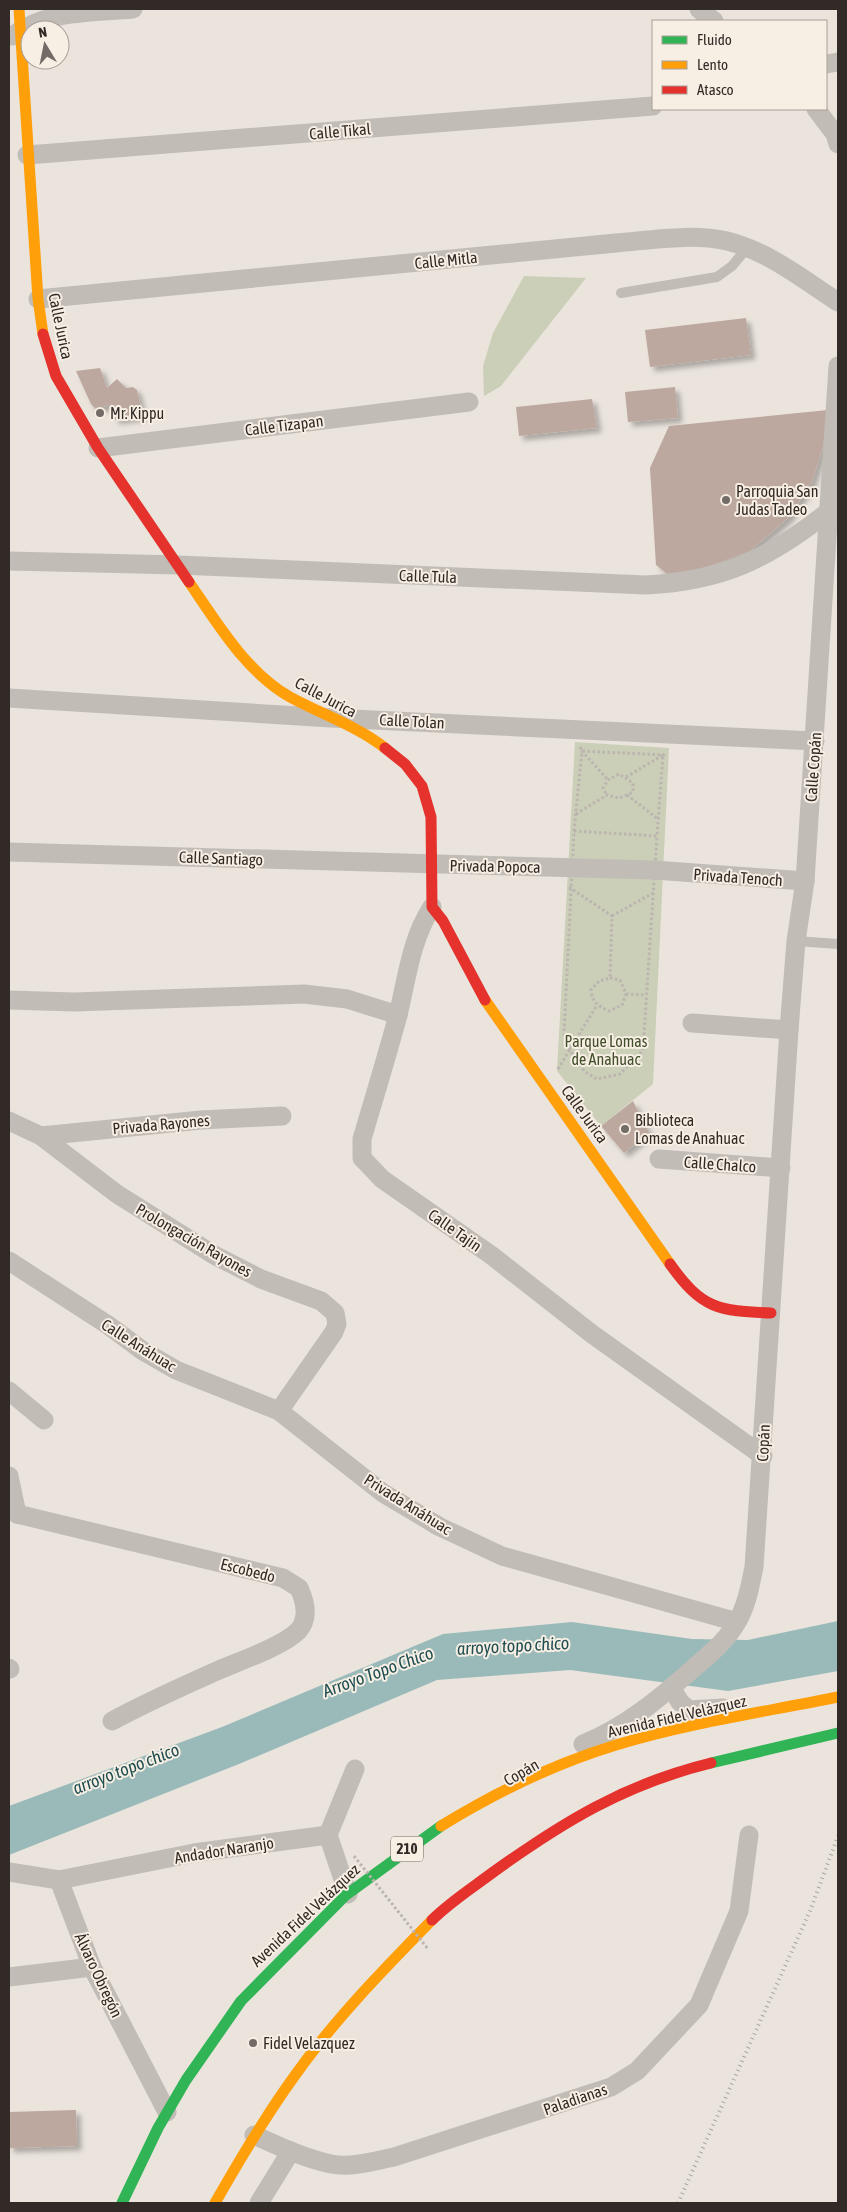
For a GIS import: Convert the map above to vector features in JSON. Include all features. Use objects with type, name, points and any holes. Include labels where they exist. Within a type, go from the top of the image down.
[{"type":"main road","name":"Calle Jurica","points":[[19,9],[15,34],[38,299],[44,339],[56,376],[98,448],[221,629],[259,674],[288,696],[377,742],[405,764],[422,786],[431,817],[432,907],[443,921],[481,995],[685,1285],[700,1301],[721,1310],[771,1314]]},
{"type":"main road","name":"Avenida Fidel Velázquez","points":[[122,2203],[141,2161],[167,2112],[208,2045],[234,2010],[257,1982],[348,1894],[402,1852],[479,1803],[543,1772],[586,1755],[633,1741],[832,1698]]},
{"type":"main road","points":[[215,2203],[254,2135],[296,2073],[361,1993],[438,1914],[522,1851],[622,1792],[675,1772],[838,1733]]},
{"type":"street","points":[[15,34],[33,22],[48,17],[133,9]]},
{"type":"street","points":[[699,9],[713,20]]},
{"type":"street","name":"Calle Tikal","points":[[27,156],[652,106]]},
{"type":"street","points":[[817,110],[835,134],[838,144]]},
{"type":"street","name":"Calle Mitla","points":[[38,299],[672,238],[699,238],[728,241],[747,248],[784,267],[838,302]]},
{"type":"street","name":"Calle Copán","points":[[781,1168],[796,941],[805,881],[815,741],[838,366]]},
{"type":"street","name":"Calle Tizapan","points":[[98,448],[469,402]]},
{"type":"street","name":"Calle Tula","points":[[9,561],[179,565],[646,585],[673,584],[735,570],[792,539],[828,512]]},
{"type":"street","name":"Calle Tolan","points":[[9,698],[331,718],[815,741]]},
{"type":"street","name":"Calle Santiago","points":[[9,852],[433,865]]},
{"type":"street","name":"Privada Popoca","points":[[433,865],[662,871]]},
{"type":"street","name":"Privada Tenoch","points":[[662,871],[805,881]]},
{"type":"street","name":"Calle Tajín","points":[[432,907],[421,924],[415,940],[398,1015],[362,1139],[362,1158],[382,1179],[491,1255],[592,1334],[762,1456]]},
{"type":"street","points":[[9,1000],[74,1002],[304,994],[347,1000],[398,1015]]},
{"type":"street","points":[[692,1023],[789,1030]]},
{"type":"street","name":"Privada Rayones","points":[[41,1136],[182,1121],[282,1116]]},
{"type":"street","points":[[9,1121],[41,1136]]},
{"type":"street","name":"Prolongación Rayones","points":[[41,1136],[116,1194],[188,1240],[236,1268],[321,1301],[332,1308],[337,1324],[334,1332],[279,1412]]},
{"type":"street","name":"Calle Chalco","points":[[659,1159],[781,1168]]},
{"type":"street","name":"Copán","points":[[479,1803],[518,1770],[616,1729],[676,1685],[723,1642],[737,1622],[750,1588],[754,1567],[781,1168]]},
{"type":"street","name":"Calle Anáhuac","points":[[9,1261],[108,1325],[143,1351],[176,1370],[279,1412]]},
{"type":"street","points":[[9,1391],[44,1420]]},
{"type":"street","name":"Privada Anáhuac","points":[[279,1412],[383,1493],[440,1526],[502,1556],[737,1622]]},
{"type":"street","name":"Escobedo","points":[[9,1476],[13,1521],[283,1578],[298,1588],[306,1610],[304,1621],[290,1637],[245,1659],[157,1697],[112,1721]]},
{"type":"street","points":[[676,1685],[680,1702],[688,1710],[832,1698]]},
{"type":"street","points":[[348,1894],[328,1834],[355,1769]]},
{"type":"street","name":"Andador Naranjo","points":[[59,1880],[194,1853],[328,1834]]},
{"type":"street","name":"Paladianas","points":[[254,2135],[291,2151],[332,2164],[361,2164],[394,2157],[611,2087],[637,2071],[699,2005],[739,1911],[749,1835]]},
{"type":"street","points":[[9,1872],[59,1880]]},
{"type":"street","name":"Álvaro Obregón","points":[[59,1880],[92,1967],[167,2112]]},
{"type":"street","points":[[9,1977],[92,1967]]},
{"type":"street","points":[[259,2203],[291,2151]]},
{"type":"lane","points":[[621,293],[717,277],[732,266],[747,248]]},
{"type":"lane","points":[[796,941],[838,944]]},
{"type":"path","points":[[608,780],[582,751],[574,831],[564,867],[569,887],[564,1034],[570,1050],[584,1072],[597,1079],[620,1074],[643,1050],[653,893],[662,871],[657,836],[663,755],[626,777]]},
{"type":"path","points":[[619,774],[626,777],[633,783],[633,792],[619,798],[607,795],[602,788],[608,780],[619,774]]},
{"type":"path","points":[[576,814],[607,795]]},
{"type":"path","points":[[627,795],[658,819]]},
{"type":"path","points":[[574,831],[657,836]]},
{"type":"path","points":[[569,887],[612,916]]},
{"type":"path","points":[[612,916],[653,893]]},
{"type":"path","points":[[610,978],[612,916]]},
{"type":"path","points":[[610,978],[620,980],[626,994],[622,1005],[609,1011],[597,1005],[592,997],[591,990],[599,981],[610,978]]},
{"type":"path","points":[[626,994],[646,995]]},
{"type":"path","points":[[546,1088],[597,1005]]},
{"type":"path","points":[[354,1856],[428,1949]]},
{"type":"green space","points":[[524,276],[586,278],[501,386],[484,396],[483,366],[493,333]]},
{"type":"green space","name":"Parque Lomas de Anahuac","points":[[575,742],[669,748],[653,1084],[601,1126],[557,1071]]},
{"type":"water","points":[[838,1621],[838,1671],[728,1691],[570,1670],[437,1680],[239,1764],[9,1855],[9,1806],[222,1727],[443,1634],[572,1622],[692,1639],[748,1640]]},
{"type":"building","points":[[746,318],[751,355],[650,367],[645,330]]},
{"type":"building","points":[[100,368],[107,388],[117,379],[126,388],[133,387],[137,390],[143,416],[115,420],[112,404],[96,409],[91,404],[76,371]]},
{"type":"building","points":[[675,387],[678,418],[628,422],[625,392]]},
{"type":"building","points":[[592,399],[597,428],[519,436],[516,407]]},
{"type":"building","name":"Parroquia San Judas Tadeo","points":[[828,410],[823,447],[812,482],[789,517],[750,551],[702,569],[670,576],[656,565],[650,468],[669,426]]},
{"type":"building","name":"Biblioteca Lomas de Anahuac","points":[[633,1101],[649,1133],[624,1153],[601,1126]]},
{"type":"building","points":[[76,2110],[77,2146],[9,2148],[9,2112]]},
{"type":"railway","points":[[678,2203],[810,1911],[838,1836]]},
{"type":"traffic: fast","points":[[711,1763],[838,1733]]},
{"type":"traffic: fast","points":[[122,2203],[158,2128],[186,2080],[241,2001],[346,1895],[441,1826]]},
{"type":"traffic: slow","points":[[19,9],[38,299],[43,334]]},
{"type":"traffic: slow","points":[[189,582],[234,646],[274,687],[351,727],[385,748]]},
{"type":"traffic: slow","points":[[485,1000],[670,1264]]},
{"type":"traffic: slow","points":[[441,1826],[526,1780],[570,1761],[616,1745],[698,1724],[838,1697]]},
{"type":"traffic: slow","points":[[215,2203],[264,2121],[311,2053],[361,1994],[432,1920]]},
{"type":"traffic: jam","points":[[43,334],[56,376],[98,448],[189,582]]},
{"type":"traffic: jam","points":[[385,748],[405,764],[422,786],[431,817],[432,907],[443,921],[485,1000]]},
{"type":"traffic: jam","points":[[670,1264],[692,1290],[702,1299],[713,1305],[737,1311],[771,1313]]},
{"type":"traffic: jam","points":[[432,1920],[454,1901],[518,1854],[570,1821],[650,1782],[711,1763]]},
{"type":"place","name":"Mr. Kippu","points":[[100,413]]},
{"type":"place","name":"Parroquia San Judas Tadeo","points":[[726,500]]},
{"type":"place","name":"Biblioteca Lomas de Anahuac","points":[[625,1129]]},
{"type":"place","name":"Fidel Velazquez","points":[[253,2043]]},
{"type":"water label","name":"arroyo topo chico","points":[[513,1646]]},
{"type":"water label","name":"Arroyo Topo Chico","points":[[378,1672]]},
{"type":"water label","name":"arroyo topo chico","points":[[126,1769]]}]
